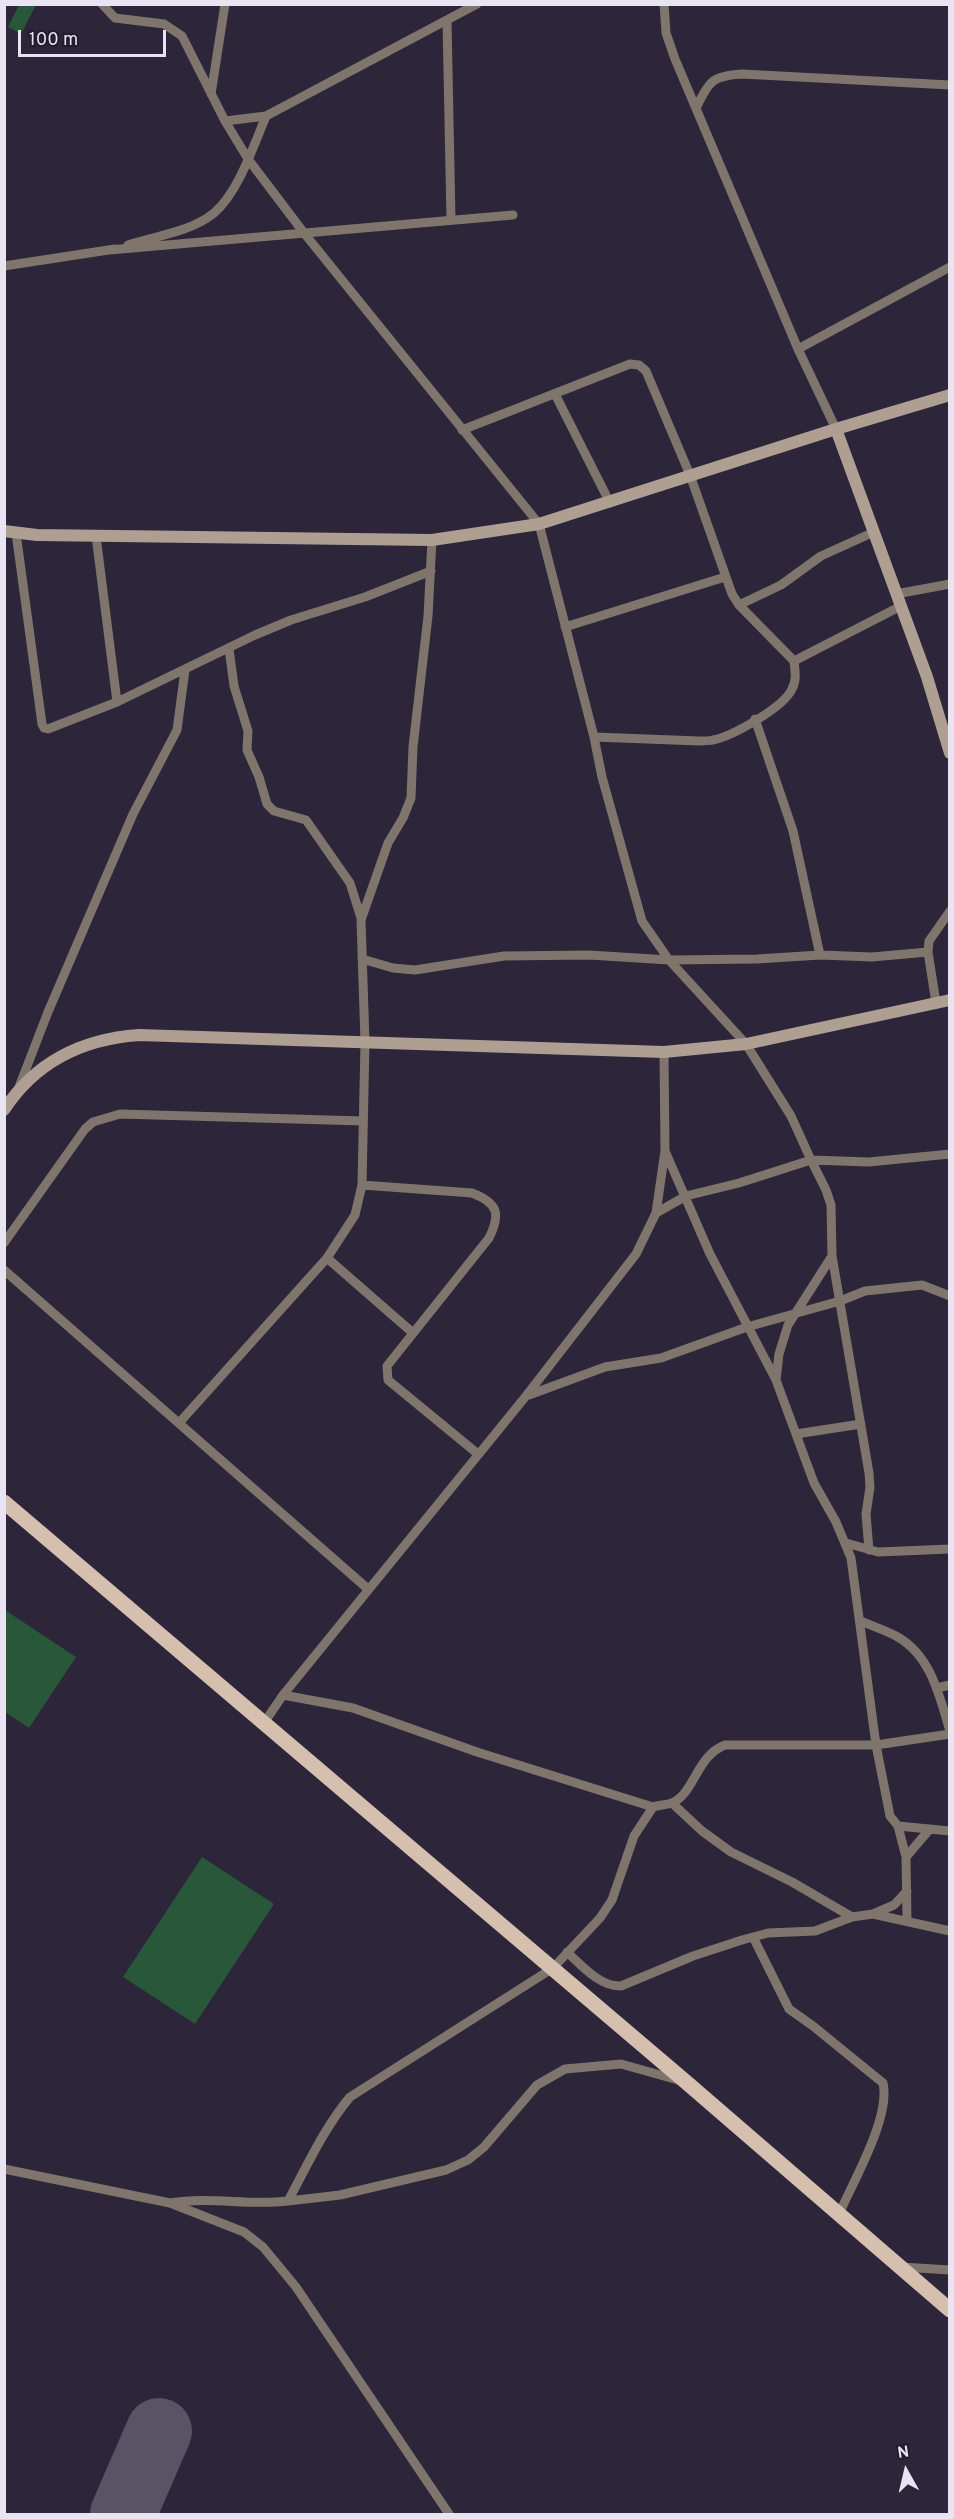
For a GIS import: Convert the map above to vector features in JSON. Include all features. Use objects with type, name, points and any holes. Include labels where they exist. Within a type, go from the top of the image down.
[{"type":"main road","points":[[5,1504],[553,1968],[950,2310]]},
{"type":"street","points":[[102,4],[115,18],[164,24],[174,28],[182,36],[225,121],[248,159],[304,233],[539,524],[594,737],[602,777],[642,921],[669,960],[746,1044],[791,1116],[831,1205],[832,1256],[869,1473],[870,1487],[866,1506],[869,1550]]},
{"type":"street","points":[[211,94],[225,4]]},
{"type":"street","points":[[225,121],[266,116],[477,4]]},
{"type":"street","points":[[664,4],[666,33],[696,108],[798,349],[836,429],[927,677],[950,753]]},
{"type":"street","points":[[447,20],[451,220]]},
{"type":"street","points":[[696,108],[709,83],[725,75],[950,85]]},
{"type":"street","points":[[110,250],[196,224],[215,212],[230,192],[248,159],[266,116]]},
{"type":"street","points":[[4,266],[110,250],[513,215]]},
{"type":"street","points":[[798,349],[950,267]]},
{"type":"street","points":[[462,430],[630,364],[639,365],[646,371],[690,476],[725,577],[739,605],[794,661],[795,680],[792,691],[782,702],[712,741],[594,737]]},
{"type":"street","points":[[555,393],[610,503]]},
{"type":"street","points":[[431,572],[255,634],[229,649],[117,702],[52,728],[44,728],[10,532],[96,536],[432,540],[539,524],[950,395]]},
{"type":"street","points":[[739,605],[781,585],[821,555],[874,532]]},
{"type":"street","points":[[96,536],[117,702]]},
{"type":"street","points":[[361,920],[388,843],[403,818],[411,798],[415,719],[428,616],[432,540]]},
{"type":"street","points":[[565,627],[725,577]]},
{"type":"street","points":[[794,661],[898,600],[950,584]]},
{"type":"street","points":[[179,1423],[327,1258],[355,1215],[362,1185],[364,1042],[361,920],[350,883],[306,820],[274,811],[267,804],[259,777],[247,750],[248,731],[234,686],[229,649]]},
{"type":"street","points":[[17,1092],[48,1012],[133,814],[177,730],[185,670]]},
{"type":"street","points":[[755,719],[793,831],[820,955]]},
{"type":"street","points":[[936,1003],[928,952],[933,933],[950,911]]},
{"type":"street","points":[[362,959],[393,968],[415,970],[504,956],[589,955],[669,960],[757,959],[820,955],[872,957],[928,952]]},
{"type":"street","points":[[4,1110],[17,1092],[50,1062],[88,1044],[114,1037],[139,1035],[664,1052],[746,1044],[950,1000]]},
{"type":"street","points":[[264,1723],[283,1695],[526,1396],[636,1254],[656,1214],[665,1151],[664,1052]]},
{"type":"street","points":[[4,1243],[85,1129],[104,1118],[120,1114],[363,1121]]},
{"type":"street","points":[[665,1151],[710,1254],[776,1380],[814,1483],[846,1543],[856,1582],[876,1745],[890,1816],[897,1826],[906,1857],[907,1920]]},
{"type":"street","points":[[656,1214],[686,1196],[739,1184],[811,1160],[869,1161],[950,1155]]},
{"type":"street","points":[[362,1185],[472,1193],[488,1199],[495,1208],[497,1223],[489,1238],[387,1366],[388,1380],[478,1454]]},
{"type":"street","points":[[776,1380],[782,1341],[795,1312],[832,1256]]},
{"type":"street","points":[[327,1258],[413,1333]]},
{"type":"street","points":[[4,1270],[368,1589]]},
{"type":"street","points":[[526,1396],[605,1367],[661,1358],[747,1327],[840,1301],[866,1291],[922,1286],[950,1296]]},
{"type":"street","points":[[796,1434],[861,1424]]},
{"type":"street","points":[[846,1543],[869,1550],[888,1552],[950,1549]]},
{"type":"street","points":[[283,1695],[353,1708],[477,1752],[653,1807],[672,1803],[694,1779],[707,1755],[725,1745],[876,1745],[950,1732],[938,1688],[926,1663],[896,1636],[861,1621]]},
{"type":"street","points":[[938,1688],[950,1685]]},
{"type":"street","points":[[672,1803],[702,1831],[731,1852],[792,1882],[852,1917]]},
{"type":"street","points":[[288,2201],[319,2143],[350,2097],[553,1968],[600,1918],[612,1900],[634,1836],[653,1807]]},
{"type":"street","points":[[897,1826],[950,1831]]},
{"type":"street","points":[[906,1857],[929,1830]]},
{"type":"street","points":[[567,1952],[610,1986],[621,1986],[693,1956],[753,1937],[778,1932],[816,1931],[852,1917],[873,1914],[894,1905],[907,1891]]},
{"type":"street","points":[[873,1914],[950,1931]]},
{"type":"street","points":[[753,1937],[789,2009],[883,2083],[885,2091],[880,2123],[839,2214]]},
{"type":"street","points":[[170,2203],[207,2199],[288,2201],[340,2195],[446,2170],[468,2160],[484,2147],[537,2085],[566,2069],[621,2064],[686,2082]]},
{"type":"street","points":[[4,2169],[170,2203],[226,2223],[244,2232],[263,2247],[303,2297],[449,2514]]},
{"type":"street","points":[[902,2267],[950,2270]]},
{"type":"green space","points":[[19,5],[36,5],[21,34],[8,27]]},
{"type":"green space","points":[[5,1610],[76,1657],[29,1728],[5,1712]]},
{"type":"green space","points":[[202,1857],[274,1904],[195,2024],[123,1977]]},
{"type":"runway","points":[[123,2514],[159,2431]]}]
